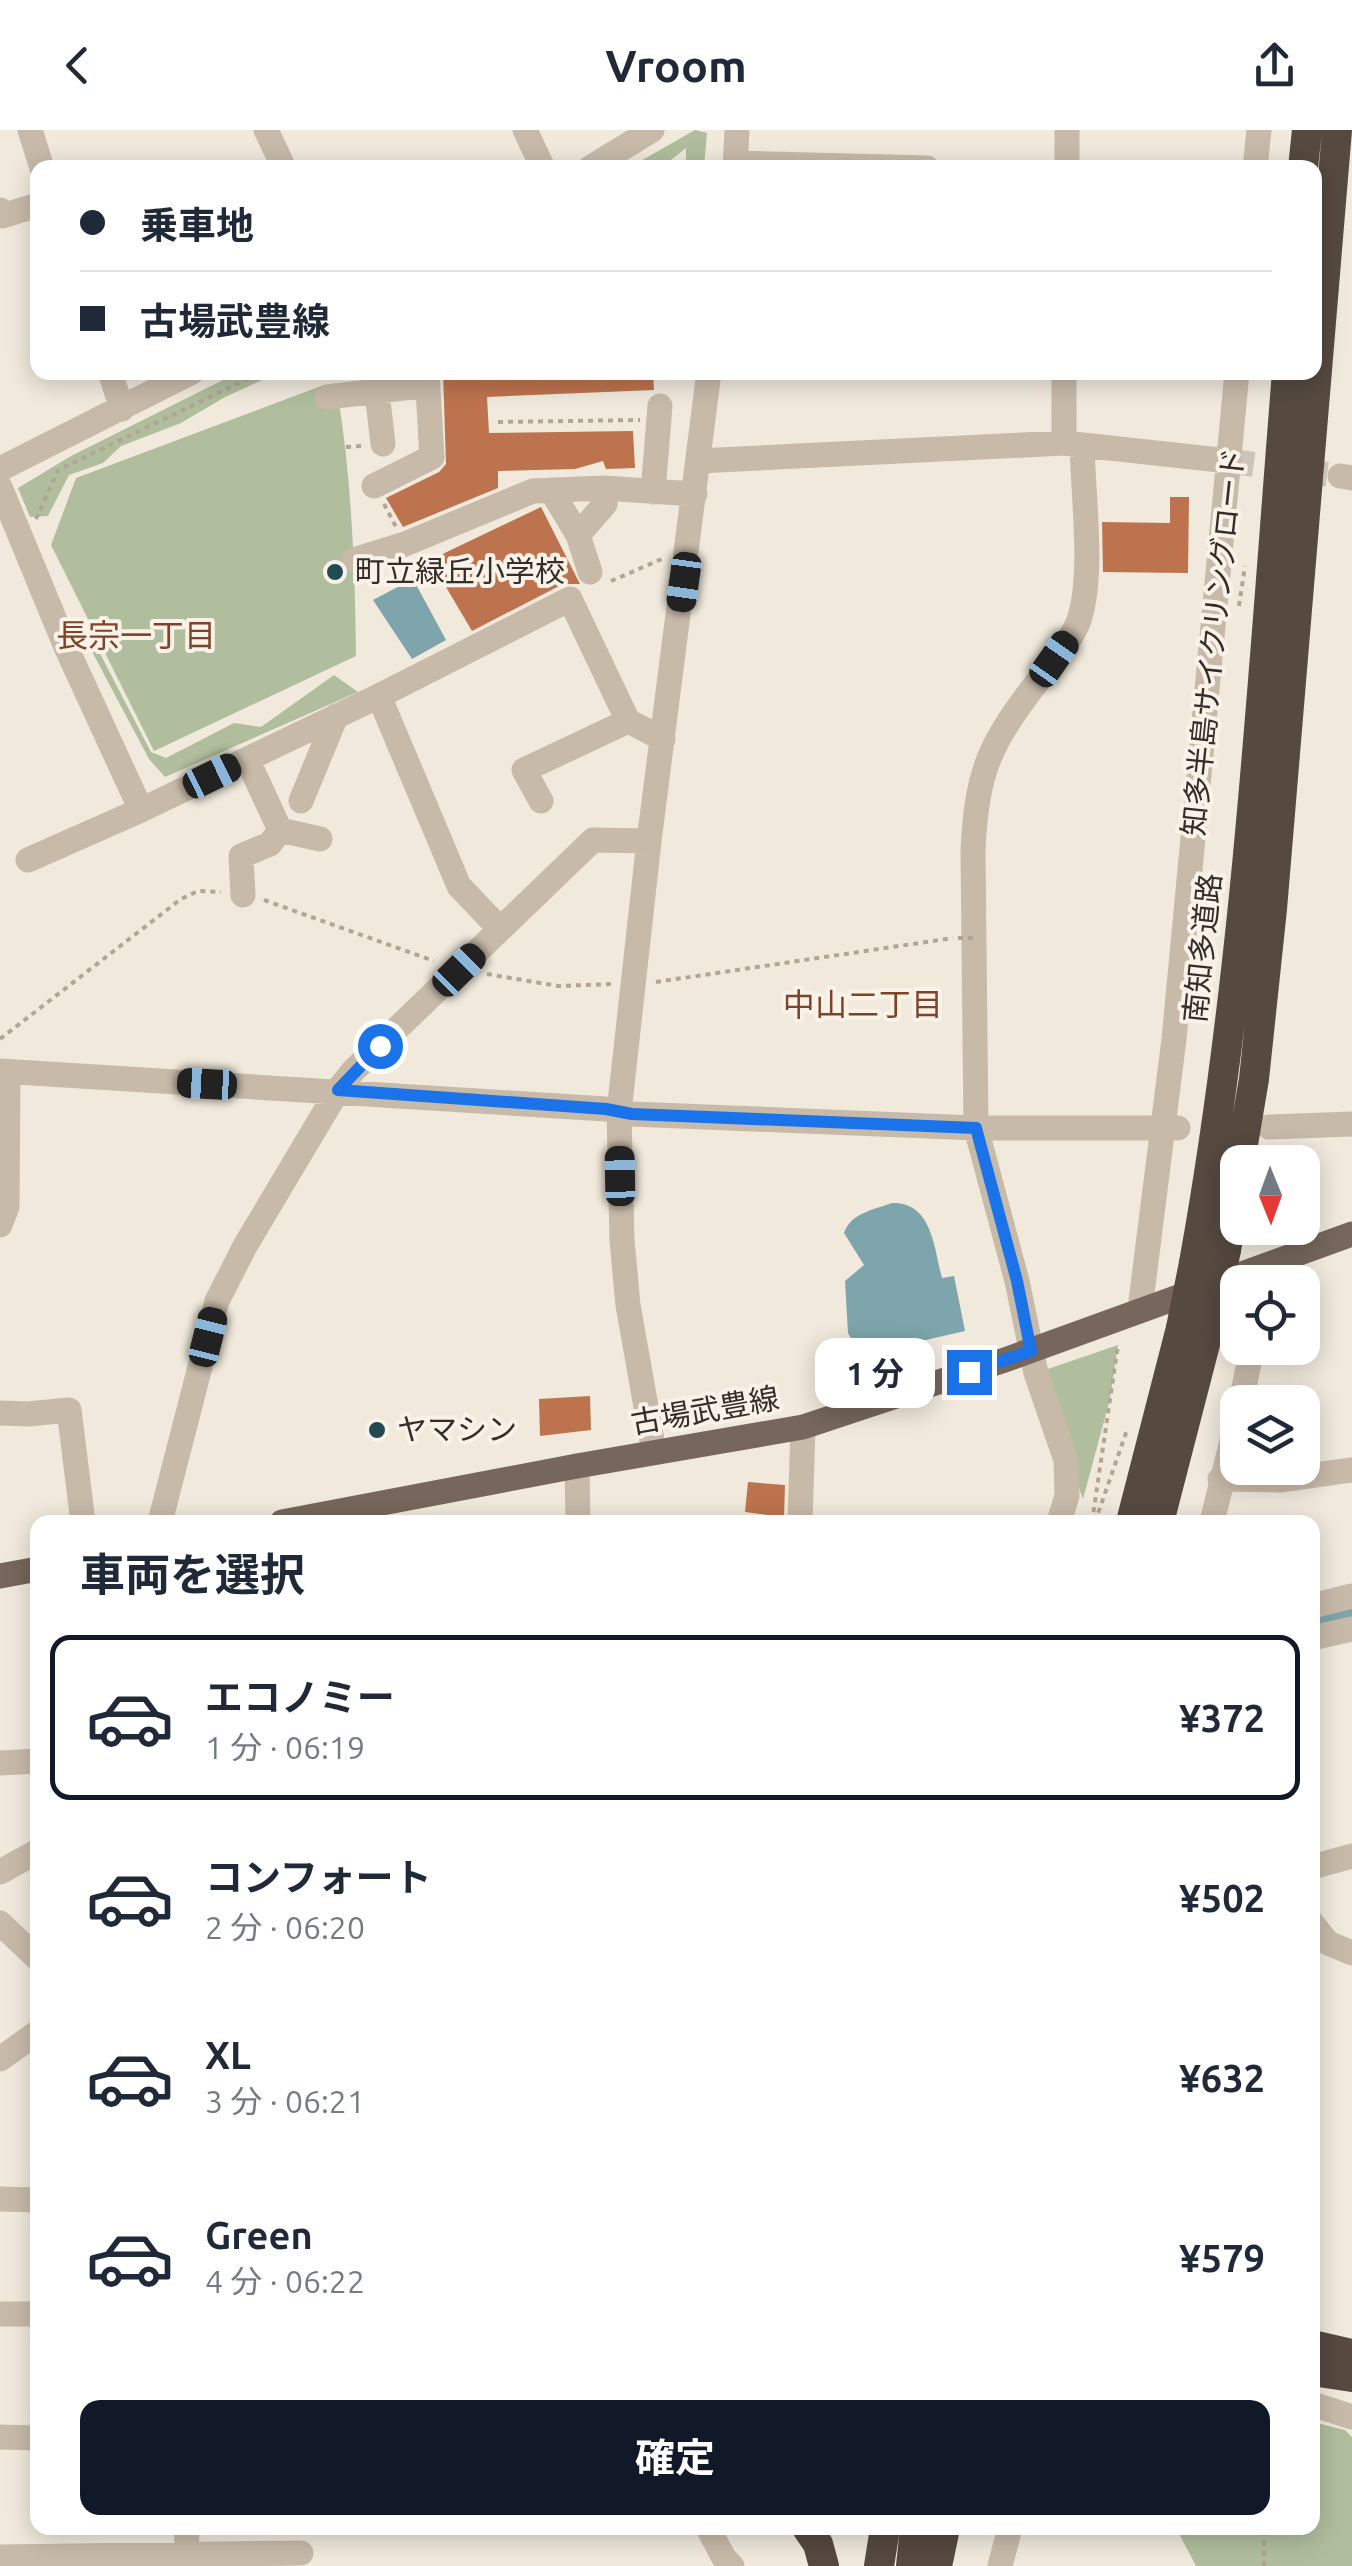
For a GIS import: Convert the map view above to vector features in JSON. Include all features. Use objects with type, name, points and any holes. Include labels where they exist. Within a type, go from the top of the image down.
[{"type":"highway","points":[[1304,160],[1306,130]]},
{"type":"highway","points":[[1322,310],[1337,130]]},
{"type":"highway","name":"南知多道路","points":[[1134,1515],[1181,1328],[1214,1148],[1244,910],[1286,380]]},
{"type":"highway","points":[[1243,1145],[1272,908],[1316,380]]},
{"type":"highway","points":[[1160,1515],[1227,1245]]},
{"type":"highway","points":[[1320,2341],[1350,2362]]},
{"type":"highway","points":[[1320,2349],[1350,2362]]},
{"type":"highway","points":[[1320,2369],[1350,2362]]},
{"type":"highway","points":[[812,2535],[824,2566]]},
{"type":"highway","points":[[879,2566],[883,2535]]},
{"type":"highway","points":[[910,2566],[914,2535]]},
{"type":"highway","points":[[937,2566],[944,2535]]},
{"type":"main road","name":"古場武豊線","points":[[1279,1265],[1352,1234]]},
{"type":"main road","name":"古場武豊線","points":[[319,1515],[804,1427],[1031,1351],[1140,1309],[1220,1286]]},
{"type":"main road","points":[[0,1576],[30,1570]]},
{"type":"street","points":[[30,130],[39,160]]},
{"type":"street","points":[[266,130],[280,160]]},
{"type":"street","points":[[525,130],[538,160]]},
{"type":"street","points":[[735,160],[737,130]]},
{"type":"street","points":[[1067,160],[1068,130]]},
{"type":"street","points":[[1257,160],[1259,130]]},
{"type":"street","points":[[601,160],[640,133]]},
{"type":"street","points":[[0,210],[2,216],[30,207]]},
{"type":"street","points":[[113,380],[122,409]]},
{"type":"street","points":[[0,468],[177,380]]},
{"type":"street","points":[[327,398],[380,382],[412,380]]},
{"type":"street","points":[[374,486],[432,457],[428,380]]},
{"type":"street","points":[[654,1452],[628,1305],[619,1112],[708,380]]},
{"type":"street","points":[[1060,1515],[1067,1496],[1066,1460],[1031,1351],[1017,1281],[976,1128],[975,814],[983,770],[1000,730],[1078,626],[1086,596],[1065,380]]},
{"type":"street","points":[[1140,1309],[1170,1128],[1176,1020],[1236,380]]},
{"type":"street","points":[[380,382],[383,444]]},
{"type":"street","points":[[652,492],[660,413]]},
{"type":"street","points":[[698,461],[1073,444],[1229,461]]},
{"type":"street","points":[[0,487],[75,643],[141,810]]},
{"type":"street","points":[[354,560],[405,544],[532,491],[602,488],[694,494]]},
{"type":"street","points":[[578,535],[605,504],[602,488]]},
{"type":"street","points":[[552,490],[578,535],[590,572]]},
{"type":"street","points":[[28,860],[380,696],[570,599],[628,721],[663,739]]},
{"type":"street","points":[[380,696],[459,886],[500,929]]},
{"type":"street","points":[[301,800],[336,716]]},
{"type":"street","points":[[541,801],[524,770],[628,721]]},
{"type":"street","points":[[247,759],[280,830]]},
{"type":"street","points":[[280,830],[320,839]]},
{"type":"street","points":[[243,895],[241,856],[270,844],[280,830]]},
{"type":"street","points":[[162,1515],[217,1300],[338,1090],[353,1071],[593,840],[649,841]]},
{"type":"street","points":[[0,1225],[6,1208],[4,1072],[338,1090],[619,1112],[976,1128],[1170,1128]]},
{"type":"street","points":[[1270,1128],[1352,1124]]},
{"type":"street","points":[[0,1412],[69,1410],[82,1515]]},
{"type":"street","points":[[800,1515],[804,1427]]},
{"type":"street","points":[[577,1466],[578,1515]]},
{"type":"street","points":[[1320,1474],[1352,1470]]},
{"type":"street","points":[[1213,1515],[1220,1479]]},
{"type":"street","points":[[1320,1604],[1352,1596]]},
{"type":"street","points":[[1320,1636],[1352,1628]]},
{"type":"street","points":[[0,1763],[30,1761]]},
{"type":"street","points":[[0,1872],[30,1855]]},
{"type":"street","points":[[1320,1865],[1352,1856]]},
{"type":"street","points":[[0,1923],[30,1951]]},
{"type":"street","points":[[1320,1934],[1328,1943],[1352,1953]]},
{"type":"street","points":[[0,2059],[30,2038]]},
{"type":"street","points":[[0,2199],[30,2200]]},
{"type":"street","points":[[0,2314],[30,2314]]},
{"type":"street","points":[[1320,2407],[1352,2417]]},
{"type":"street","points":[[0,2437],[30,2438]]},
{"type":"street","points":[[186,2535],[186,2561]]},
{"type":"street","points":[[712,2535],[732,2566]]},
{"type":"street","points":[[1000,2566],[1008,2535]]},
{"type":"street","points":[[0,2557],[186,2561],[299,2553]]},
{"type":"path","points":[[35,522],[58,470],[245,380]]},
{"type":"path","points":[[498,422],[660,413]]},
{"type":"path","points":[[374,486],[405,544]]},
{"type":"path","points":[[570,599],[668,557]]},
{"type":"path","name":"知多半島サイクリングロード","points":[[1237,618],[1246,562]]},
{"type":"path","points":[[0,1039],[181,899],[198,891],[270,901],[459,970],[558,986],[632,985],[978,938]]},
{"type":"path","points":[[1093,1515],[1118,1345]]},
{"type":"path","points":[[1264,2535],[1264,2566]]},
{"type":"green space","points":[[695,130],[707,133],[705,160],[686,160],[686,148],[671,160],[642,160]]},
{"type":"green space","points":[[223,380],[263,380],[181,423],[121,446],[103,463],[69,475],[48,516],[30,517],[18,488],[71,456]]},
{"type":"green space","points":[[321,386],[338,396],[343,429],[352,526],[356,656],[154,751],[51,545],[76,478]]},
{"type":"green space","points":[[93,640],[151,752],[166,758],[234,723],[261,727],[334,675],[358,692],[165,777],[149,759],[88,644]]},
{"type":"green space","points":[[1118,1345],[1110,1399],[1083,1499],[1036,1373]]},
{"type":"green space","points":[[1320,2424],[1345,2430],[1352,2437],[1352,2566],[1196,2566],[1180,2535],[1320,2535]]},
{"type":"water","points":[[413,579],[446,640],[412,659],[373,600]]},
{"type":"water","points":[[892,1203],[916,1210],[929,1228],[942,1278],[954,1276],[965,1331],[860,1355],[848,1333],[845,1281],[864,1265],[844,1233],[857,1217]]},
{"type":"building","points":[[443,380],[653,380],[654,390],[487,397],[489,433],[633,431],[635,468],[606,469],[603,461],[575,469],[498,471],[498,488],[403,527],[386,498],[439,472],[446,464]]},
{"type":"building","points":[[1170,497],[1189,497],[1188,573],[1103,572],[1102,522],[1170,523]]},
{"type":"building","points":[[541,507],[580,584],[563,584],[472,631],[430,560]]},
{"type":"building","points":[[590,1396],[591,1430],[540,1436],[539,1399]]},
{"type":"building","points":[[748,1482],[785,1485],[784,1515],[745,1512]]},
{"type":"waterway","points":[[1320,1622],[1352,1613]]},
{"type":"tunnel","points":[[1229,461],[1340,476]]},
{"type":"place","name":"町立緑丘小学校","points":[[335,572]]},
{"type":"place","name":"ヤマシン","points":[[377,1430]]},
{"type":"district","name":"長宗一丁目","points":[[136,636]]},
{"type":"district","name":"中山二丁目","points":[[863,1005]]},
{"type":"route","points":[[380,1046],[338,1090],[632,1114],[976,1128],[1017,1281],[1031,1351],[969,1372]]}]
